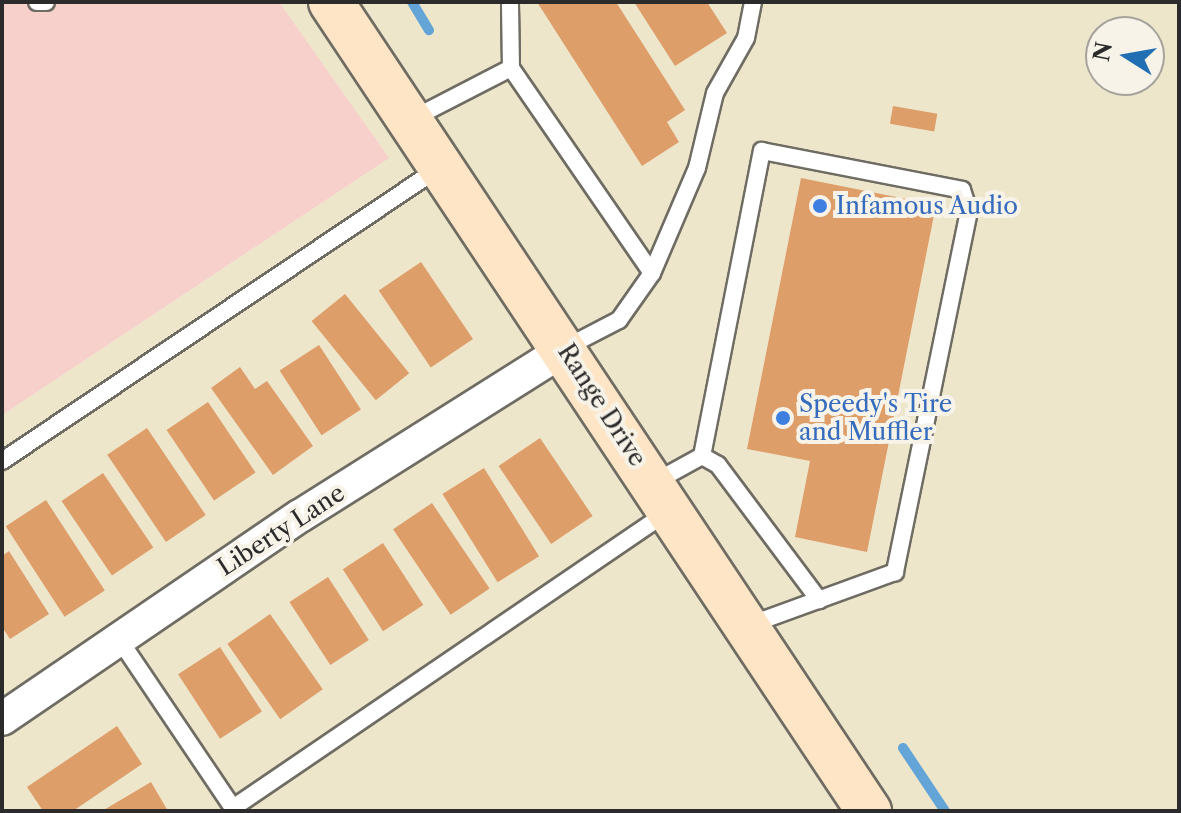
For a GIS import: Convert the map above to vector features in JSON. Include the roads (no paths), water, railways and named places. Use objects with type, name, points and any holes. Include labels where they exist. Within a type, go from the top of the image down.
[{"type":"street","name":"Range Drive","points":[[331,2],[565,349],[869,811]]},
{"type":"street","name":"Liberty Lane","points":[[2,719],[300,516],[565,349]]},
{"type":"lane","points":[[37,2],[46,2]]},
{"type":"lane","points":[[510,2],[511,68],[652,273]]},
{"type":"lane","points":[[565,349],[619,320],[652,273],[697,168],[715,93],[746,38],[753,2]]},
{"type":"lane","points":[[410,120],[511,68]]},
{"type":"lane","points":[[119,639],[234,810],[662,497],[702,456],[762,151],[962,190],[969,211],[895,572],[747,626]]},
{"type":"lane","points":[[2,461],[441,166]]},
{"type":"lane","points":[[702,456],[718,465],[819,600]]},
{"type":"waterway","points":[[412,2],[429,30]]},
{"type":"waterway","points":[[903,748],[945,811]]},
{"type":"place","name":"Infamous Audio","points":[[820,206]]},
{"type":"place","name":"Speedy's Tire and Muffler","points":[[783,418]]}]
